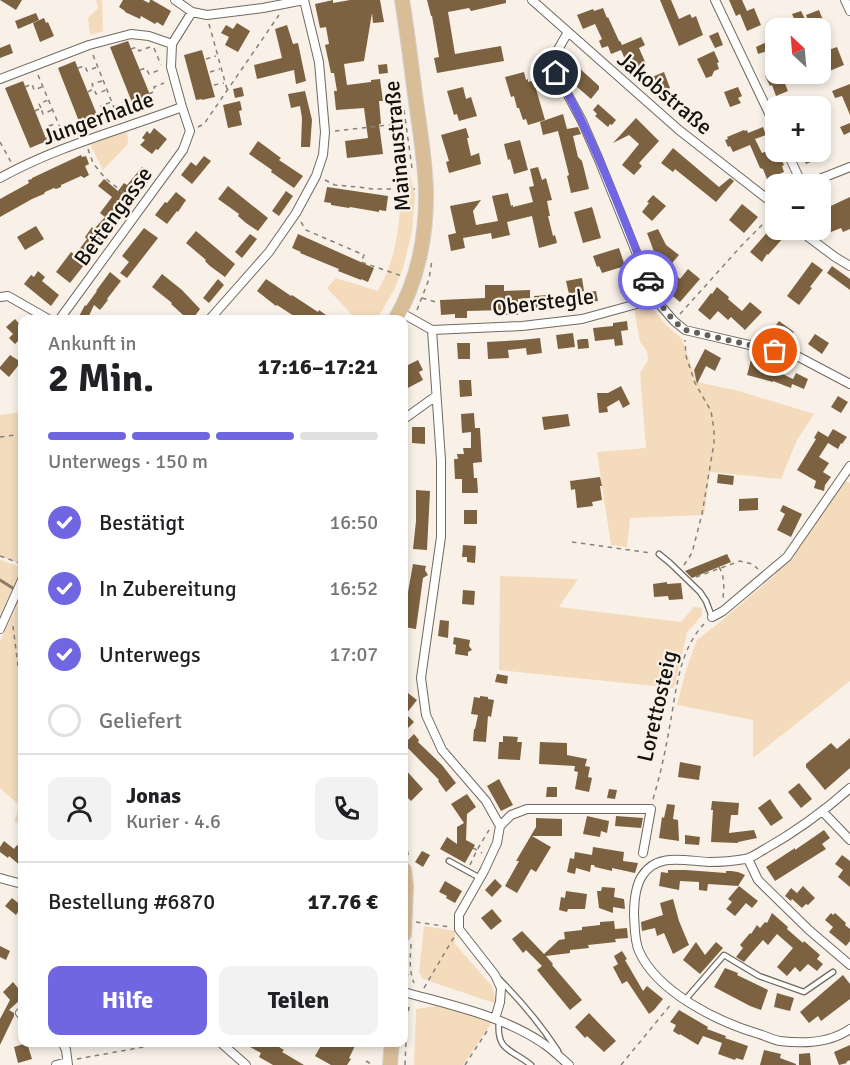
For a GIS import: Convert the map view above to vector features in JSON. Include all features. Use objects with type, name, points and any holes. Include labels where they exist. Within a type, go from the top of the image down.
[{"type":"main road","name":"Mainaustraße","points":[[398,315],[416,274],[424,233],[426,194],[402,0]]},
{"type":"main road","points":[[390,1065],[392,1047]]},
{"type":"street","points":[[175,0],[192,12],[207,15],[304,0],[319,62],[326,132],[323,155],[316,176],[297,213],[269,252],[213,315]]},
{"type":"street","name":"Jakobstraße","points":[[532,0],[679,130],[765,193]]},
{"type":"street","points":[[715,0],[765,105]]},
{"type":"street","points":[[845,0],[850,11]]},
{"type":"street","points":[[0,79],[89,45],[131,34],[149,36],[171,44],[192,12]]},
{"type":"street","points":[[568,32],[553,62],[556,73],[582,121],[656,299],[674,321],[685,330],[797,356],[850,384]]},
{"type":"street","name":"Jungerhalde","points":[[0,178],[85,141],[182,107],[171,67],[171,44]]},
{"type":"street","points":[[182,107],[190,131]]},
{"type":"street","name":"Bettengasse","points":[[63,315],[183,150],[190,131]]},
{"type":"street","points":[[831,175],[850,167]]},
{"type":"street","points":[[812,240],[850,266]]},
{"type":"street","points":[[0,297],[8,296],[41,315]]},
{"type":"street","name":"Oberstegle","points":[[432,330],[522,326],[582,319],[656,299]]},
{"type":"street","points":[[408,320],[432,330],[441,460],[441,537],[421,678],[426,715],[442,750],[486,801],[499,825],[497,843],[459,915],[459,928],[495,975],[501,988],[497,1020]]},
{"type":"street","points":[[408,416],[436,396]]},
{"type":"street","points":[[711,617],[723,611],[787,557],[850,466]]},
{"type":"street","points":[[0,629],[18,589]]},
{"type":"street","points":[[850,788],[823,812],[786,837],[748,858],[710,862],[672,859],[649,867],[641,877],[634,901],[638,950],[650,970],[697,1008],[746,1030],[779,1041],[815,1042],[840,1035],[850,1029]]},
{"type":"street","points":[[499,825],[511,815],[527,809],[651,809],[643,853]]},
{"type":"street","points":[[823,812],[850,840]]},
{"type":"street","points":[[748,858],[758,880],[809,930],[850,965]]},
{"type":"street","points":[[0,878],[18,883]]},
{"type":"street","points":[[412,994],[497,1020],[544,1043],[567,1063]]},
{"type":"street","points":[[56,1065],[68,1064],[64,1047]]},
{"type":"street","points":[[226,1047],[246,1065]]},
{"type":"lane","points":[[659,554],[700,592],[706,601],[711,617]]},
{"type":"lane","points":[[449,861],[480,878]]},
{"type":"lane","points":[[682,998],[724,955],[759,976],[804,992],[833,972]]},
{"type":"lane","points":[[495,975],[547,1033],[567,1063]]},
{"type":"lane","points":[[497,1020],[503,1047],[531,1065]]},
{"type":"path","points":[[190,131],[204,124],[228,90],[281,3]]},
{"type":"path","points":[[207,15],[228,90]]},
{"type":"path","points":[[89,45],[118,117]]},
{"type":"path","points":[[131,49],[137,46],[139,51],[153,46],[165,75]]},
{"type":"path","points":[[206,58],[217,56]]},
{"type":"path","points":[[34,66],[64,138]]},
{"type":"path","points":[[78,68],[85,66],[87,71],[98,67]]},
{"type":"path","points":[[140,70],[146,68],[149,74],[163,68]]},
{"type":"path","points":[[210,72],[221,69]]},
{"type":"path","points":[[103,80],[92,84],[96,94],[107,90]]},
{"type":"path","points":[[149,94],[155,91],[154,87],[168,81]]},
{"type":"path","points":[[214,86],[225,82]]},
{"type":"path","points":[[25,87],[32,84],[34,90],[43,87]]},
{"type":"path","points":[[88,92],[94,89]]},
{"type":"path","points":[[48,100],[39,104],[43,114],[52,110]]},
{"type":"path","points":[[97,114],[103,112],[100,106],[112,102]]},
{"type":"path","points":[[404,104],[413,173]]},
{"type":"path","points":[[35,111],[41,108]]},
{"type":"path","points":[[46,138],[53,136],[49,126],[57,122]]},
{"type":"path","points":[[326,132],[406,123]]},
{"type":"path","points":[[85,141],[93,163],[105,177],[142,207]]},
{"type":"path","points":[[0,142],[9,156]]},
{"type":"path","points":[[316,176],[335,184],[371,189],[417,189],[415,184]]},
{"type":"path","points":[[297,213],[306,230],[364,255],[361,262],[403,276]]},
{"type":"path","points":[[674,321],[765,222]]},
{"type":"path","points":[[422,298],[439,303]]},
{"type":"path","points":[[679,573],[692,553],[702,514],[714,443],[711,411],[695,382],[686,356],[685,330]]},
{"type":"path","points":[[0,437],[18,435]]},
{"type":"path","points":[[572,542],[659,554]]},
{"type":"path","points":[[0,556],[18,563]]},
{"type":"path","points":[[705,573],[740,561],[752,564],[766,575]]},
{"type":"path","points":[[720,568],[724,584],[723,611]]},
{"type":"path","points":[[10,607],[18,666]]},
{"type":"path","name":"Lorettosteig","points":[[651,809],[680,672],[691,640],[711,617]]},
{"type":"path","points":[[473,860],[488,831],[499,825]]},
{"type":"path","points":[[472,848],[478,851]]},
{"type":"path","points":[[412,921],[459,928],[412,994]]},
{"type":"path","points":[[621,1065],[682,998]]},
{"type":"path","points":[[465,1065],[497,1020]]},
{"type":"path","points":[[68,1064],[91,1056],[142,1047]]},
{"type":"path","points":[[405,1047],[405,1065]]},
{"type":"path","points":[[366,1060],[373,1065]]},
{"type":"shaded area","points":[[96,0],[102,0],[103,31],[90,35],[88,18],[98,8]]},
{"type":"shaded area","points":[[127,130],[128,144],[103,170],[89,142]]},
{"type":"shaded area","points":[[401,163],[407,163],[415,195],[412,232],[403,268],[394,290],[379,315],[352,315],[327,288],[336,278],[378,291],[390,265],[397,237]]},
{"type":"shaded area","points":[[649,305],[682,339],[697,382],[739,391],[814,414],[797,440],[781,479],[710,472],[704,515],[630,518],[627,547],[611,545],[597,452],[646,448],[640,373],[648,360],[647,351],[640,342],[634,308]]},
{"type":"shaded area","points":[[18,413],[18,563],[0,556],[0,415]]},
{"type":"shaded area","points":[[846,481],[850,483],[850,681],[753,758],[753,720],[677,705],[686,670],[697,640],[774,576]]},
{"type":"shaded area","points":[[0,560],[18,566],[18,578],[0,615]]},
{"type":"shaded area","points":[[500,576],[578,579],[559,607],[681,622],[694,607],[702,608],[702,615],[687,633],[674,688],[499,670]]},
{"type":"shaded area","points":[[18,595],[18,804],[0,788],[0,641],[15,610]]},
{"type":"shaded area","points":[[18,811],[18,824],[14,821]]},
{"type":"shaded area","points":[[424,926],[455,931],[455,944],[492,986],[497,1004],[423,979],[419,972]]},
{"type":"shaded area","points":[[436,1006],[492,1022],[463,1065],[414,1065],[416,1009]]},
{"type":"building","points":[[0,0],[22,0],[16,10]]},
{"type":"building","points":[[123,0],[143,0],[149,3],[152,0],[171,11],[163,26],[125,12],[119,7]]},
{"type":"building","points":[[333,0],[333,3],[350,0],[380,0],[384,22],[373,23],[372,13],[364,61],[344,64],[347,85],[380,79],[383,101],[379,101],[381,124],[379,124],[383,154],[347,158],[345,141],[368,138],[364,108],[336,110],[334,91],[337,91],[325,45],[329,44],[326,27],[320,28],[315,4]]},
{"type":"building","points":[[427,0],[506,0],[506,3],[471,11],[469,8],[448,12],[455,54],[501,46],[504,61],[437,73],[434,58],[439,57]]},
{"type":"building","points":[[660,0],[671,0],[679,19],[690,14],[692,18],[696,16],[703,35],[679,46]]},
{"type":"building","points":[[729,0],[742,0],[747,11],[754,8],[761,25],[747,31],[740,14],[736,16]]},
{"type":"building","points":[[603,8],[622,45],[641,37],[645,45],[639,48],[646,64],[630,71],[621,50],[611,54],[608,46],[602,48],[599,41],[602,39],[595,24],[583,29],[577,15]]},
{"type":"building","points":[[819,10],[822,18],[807,18],[806,15]]},
{"type":"building","points":[[801,11],[804,18],[794,18],[792,14]]},
{"type":"building","points":[[36,13],[39,20],[18,29],[15,21]]},
{"type":"building","points":[[44,18],[54,36],[40,42],[33,23]]},
{"type":"building","points":[[237,23],[250,31],[238,52],[225,45],[229,37],[221,33],[226,25],[233,29]]},
{"type":"building","points":[[287,25],[293,44],[298,43],[306,81],[296,84],[294,70],[257,79],[254,65],[282,58],[275,29]]},
{"type":"building","points":[[718,32],[723,45],[715,48],[709,36]]},
{"type":"building","points":[[128,41],[153,102],[135,110],[110,47]]},
{"type":"building","points":[[765,43],[765,52],[758,54],[756,47]]},
{"type":"building","points":[[10,44],[13,53],[0,58],[0,48]]},
{"type":"building","points":[[837,47],[844,65],[831,70],[831,49]]},
{"type":"building","points":[[202,50],[215,97],[196,100],[184,55]]},
{"type":"building","points":[[714,51],[719,62],[717,63],[719,69],[706,78],[697,59]]},
{"type":"building","points":[[75,61],[100,122],[82,129],[58,68]]},
{"type":"building","points":[[387,64],[388,73],[379,74],[378,65]]},
{"type":"building","points":[[569,64],[575,69],[578,67],[599,86],[591,99],[568,79],[570,77],[563,71]]},
{"type":"building","points":[[524,72],[528,82],[548,76],[550,85],[536,89],[545,120],[528,125],[517,108],[514,96],[511,97],[505,77]]},
{"type":"building","points":[[664,72],[670,88],[658,93],[652,77]]},
{"type":"building","points":[[23,81],[47,141],[30,148],[5,88]]},
{"type":"building","points":[[769,84],[785,84],[788,91],[776,96],[772,85]]},
{"type":"building","points":[[850,84],[850,115],[842,96],[835,98],[832,91]]},
{"type":"building","points":[[242,87],[244,96],[235,98],[233,89]]},
{"type":"building","points":[[463,87],[466,99],[471,97],[477,116],[459,121],[457,114],[454,115],[447,91]]},
{"type":"building","points":[[738,87],[742,96],[738,98],[741,103],[730,107],[724,92]]},
{"type":"building","points":[[305,91],[312,120],[310,147],[301,147],[300,106],[291,108],[288,94]]},
{"type":"building","points":[[240,101],[242,110],[239,111],[242,125],[228,128],[223,105]]},
{"type":"building","points":[[598,104],[616,120],[612,125],[608,127],[595,116],[597,114],[593,110]]},
{"type":"building","points":[[563,114],[567,129],[578,127],[581,134],[573,136],[589,189],[571,193],[558,131],[543,135],[540,122]]},
{"type":"building","points":[[636,118],[659,141],[639,163],[642,166],[634,175],[622,165],[639,144],[629,135],[613,143]]},
{"type":"building","points":[[850,123],[850,132],[844,135],[840,127]]},
{"type":"building","points":[[763,127],[765,135],[755,139],[762,153],[765,152],[765,162],[783,162],[784,172],[765,174],[750,145],[733,152],[730,146],[728,147],[725,140],[728,139],[727,137],[744,130],[748,133]]},
{"type":"building","points":[[154,128],[167,139],[152,154],[140,145],[145,140],[142,138],[147,131],[150,134]]},
{"type":"building","points":[[466,128],[471,156],[479,153],[481,164],[449,173],[446,162],[449,161],[441,135]]},
{"type":"building","points":[[520,140],[528,170],[514,174],[504,144]]},
{"type":"building","points":[[258,141],[281,158],[279,160],[303,176],[294,188],[249,154]]},
{"type":"building","points":[[673,148],[719,187],[730,178],[734,181],[716,202],[675,169],[673,172],[661,163]]},
{"type":"building","points":[[81,155],[86,156],[89,164],[85,166],[89,175],[84,178],[81,176],[61,187],[45,192],[0,217],[0,199],[29,183],[28,180]]},
{"type":"building","points":[[204,156],[211,161],[192,184],[181,175],[191,162],[196,166]]},
{"type":"building","points":[[142,167],[153,176],[139,193],[136,190],[120,214],[118,212],[106,227],[102,234],[106,237],[70,283],[56,272],[71,252],[75,255],[87,239],[85,237],[92,227],[94,229],[105,217],[100,213],[112,197],[98,186],[104,179],[118,191],[124,183],[127,185]]},
{"type":"building","points":[[538,167],[542,180],[546,178],[552,200],[547,201],[550,216],[548,216],[557,243],[539,248],[532,216],[507,222],[510,235],[492,239],[491,233],[463,238],[465,248],[451,251],[448,235],[456,233],[450,206],[481,200],[473,211],[476,225],[498,221],[492,196],[508,193],[513,207],[533,202],[529,187],[534,186],[530,169]]},
{"type":"building","points":[[228,186],[268,218],[258,231],[218,199]]},
{"type":"building","points":[[327,187],[388,196],[386,211],[331,205],[331,203],[324,202]]},
{"type":"building","points":[[286,191],[293,196],[279,216],[272,211]]},
{"type":"building","points":[[176,192],[186,200],[167,224],[155,215]]},
{"type":"building","points":[[653,195],[666,206],[652,221],[642,212]]},
{"type":"building","points":[[850,197],[850,229],[843,232],[841,228],[831,232],[831,206]]},
{"type":"building","points":[[742,204],[758,217],[744,233],[729,220]]},
{"type":"building","points":[[592,207],[601,238],[583,243],[574,212]]},
{"type":"building","points":[[36,226],[44,239],[25,250],[17,237]]},
{"type":"building","points":[[144,228],[158,238],[127,278],[120,273],[129,262],[122,256]]},
{"type":"building","points":[[658,229],[666,245],[679,255],[666,270],[653,260],[656,257],[647,233]]},
{"type":"building","points":[[196,231],[235,264],[225,277],[186,243]]},
{"type":"building","points":[[250,234],[257,239],[242,258],[235,252]]},
{"type":"building","points":[[298,234],[374,268],[368,282],[338,271],[339,269],[292,248]]},
{"type":"building","points":[[765,235],[765,240],[781,240],[762,262],[750,252]]},
{"type":"building","points":[[619,248],[625,266],[602,273],[593,256]]},
{"type":"building","points":[[812,262],[823,270],[799,305],[787,296]]},
{"type":"building","points":[[832,266],[850,279],[850,290],[827,273]]},
{"type":"building","points":[[688,269],[700,279],[680,302],[668,292],[661,281],[670,270],[680,279]]},
{"type":"building","points":[[38,271],[45,277],[42,281],[59,295],[51,306],[24,284],[31,275],[34,277]]},
{"type":"building","points":[[110,272],[121,281],[100,310],[94,305],[89,315],[80,315],[85,305]]},
{"type":"building","points":[[162,274],[200,309],[196,315],[183,315],[152,287]]},
{"type":"building","points":[[582,278],[584,291],[569,294],[566,281]]},
{"type":"building","points":[[218,279],[224,285],[209,303],[203,298]]},
{"type":"building","points":[[266,279],[326,315],[292,315],[257,291]]},
{"type":"building","points":[[485,285],[504,285],[504,291],[530,290],[530,298],[518,299],[518,315],[505,315],[505,310],[467,311],[467,318],[455,318],[455,314],[441,315],[440,300],[485,298]]},
{"type":"building","points":[[717,287],[742,311],[750,302],[762,312],[745,330],[731,317],[728,320],[718,311],[710,320],[698,310]]},
{"type":"building","points":[[596,291],[598,301],[589,302],[588,292]]},
{"type":"building","points":[[548,295],[549,308],[535,308],[534,296]]},
{"type":"building","points":[[15,319],[18,322],[18,341],[15,344],[9,338],[13,334],[6,327]]},
{"type":"building","points":[[627,321],[628,330],[621,331],[623,345],[615,346],[614,339],[595,341],[593,328],[613,326],[613,323]]},
{"type":"building","points":[[779,321],[794,332],[786,342],[771,332]]},
{"type":"building","points":[[573,333],[575,347],[558,349],[556,335]]},
{"type":"building","points":[[815,334],[829,343],[822,354],[808,344]]},
{"type":"building","points":[[540,338],[542,353],[527,355],[526,348],[508,350],[509,358],[488,359],[487,342]]},
{"type":"building","points":[[588,339],[589,348],[578,349],[577,340]]},
{"type":"building","points":[[457,343],[470,343],[470,359],[458,359]]},
{"type":"building","points":[[705,349],[721,358],[715,371],[706,366],[697,384],[694,370]]},
{"type":"building","points":[[10,355],[18,360],[18,366],[9,377],[0,367]]},
{"type":"building","points":[[418,360],[423,370],[419,372],[423,380],[408,388],[408,365]]},
{"type":"building","points":[[751,360],[777,367],[776,371],[793,379],[796,373],[808,379],[804,389],[792,384],[791,388],[747,375]]},
{"type":"building","points":[[459,380],[471,380],[472,396],[460,397]]},
{"type":"building","points":[[621,386],[630,404],[623,408],[619,400],[607,407],[608,412],[599,413],[597,393],[608,393]]},
{"type":"building","points":[[838,396],[848,402],[841,413],[831,407]]},
{"type":"building","points":[[474,413],[475,428],[480,428],[482,462],[473,463],[478,493],[462,493],[462,479],[455,479],[454,459],[458,459],[457,454],[464,454],[463,448],[471,448],[471,432],[462,433],[461,414]]},
{"type":"building","points":[[568,414],[570,426],[544,430],[542,417]]},
{"type":"building","points":[[412,427],[425,427],[425,444],[412,443]]},
{"type":"building","points":[[833,429],[847,437],[838,449],[828,443],[819,457],[829,463],[823,472],[831,477],[824,491],[814,488],[816,481],[797,470],[816,439],[814,438],[818,431],[828,437]]},
{"type":"building","points":[[718,474],[734,476],[733,485],[717,483]]},
{"type":"building","points":[[600,477],[602,500],[592,502],[593,506],[577,508],[575,489],[571,490],[570,481]]},
{"type":"building","points":[[416,490],[430,491],[427,550],[413,549]]},
{"type":"building","points":[[758,498],[758,510],[739,511],[739,499]]},
{"type":"building","points":[[783,505],[802,514],[791,537],[777,530],[785,514],[780,511]]},
{"type":"building","points":[[464,510],[477,510],[477,524],[464,524]]},
{"type":"building","points":[[463,545],[476,546],[475,563],[467,562],[467,557],[462,557]]},
{"type":"building","points":[[727,554],[731,562],[692,578],[685,571]]},
{"type":"building","points":[[413,564],[426,566],[425,570],[428,575],[423,578],[416,629],[408,628],[408,592]]},
{"type":"building","points":[[667,582],[667,584],[681,583],[683,599],[669,600],[668,596],[654,597],[653,584]]},
{"type":"building","points":[[463,590],[475,591],[474,605],[462,604]]},
{"type":"building","points":[[440,620],[449,621],[448,638],[438,636]]},
{"type":"building","points":[[454,637],[470,640],[469,646],[472,650],[468,652],[468,656],[455,654]]},
{"type":"building","points":[[497,674],[508,676],[507,684],[495,682]]},
{"type":"building","points":[[408,693],[417,700],[408,711]]},
{"type":"building","points":[[480,696],[494,700],[491,717],[488,716],[486,742],[473,741],[478,715],[471,714],[474,697],[480,698]]},
{"type":"building","points":[[408,716],[414,722],[408,728]]},
{"type":"building","points":[[414,734],[418,742],[442,765],[456,783],[446,792],[439,780],[408,748],[408,740]]},
{"type":"building","points":[[503,736],[518,737],[517,742],[522,742],[520,760],[498,759],[499,742],[503,742]]},
{"type":"building","points":[[850,738],[850,768],[825,790],[806,764],[831,743],[837,749]]},
{"type":"building","points":[[540,742],[567,743],[567,755],[587,759],[585,766],[590,767],[588,777],[592,778],[589,792],[575,789],[578,772],[574,771],[575,766],[539,764]]},
{"type":"building","points":[[680,762],[701,766],[699,780],[678,777]]},
{"type":"building","points":[[408,772],[423,789],[411,801],[408,798]]},
{"type":"building","points":[[499,779],[513,805],[501,811],[487,786]]},
{"type":"building","points":[[799,783],[812,799],[801,808],[788,792]]},
{"type":"building","points":[[547,787],[557,787],[557,797],[546,797]]},
{"type":"building","points":[[609,789],[617,790],[615,799],[607,798]]},
{"type":"building","points":[[467,794],[476,807],[467,814],[466,840],[475,845],[465,863],[440,849],[447,837],[457,844],[457,827],[464,823],[451,804]]},
{"type":"building","points":[[770,799],[783,818],[771,826],[758,808]]},
{"type":"building","points":[[712,801],[739,803],[738,815],[731,815],[729,833],[754,830],[757,838],[738,843],[711,842]]},
{"type":"building","points":[[667,804],[675,805],[673,819],[678,820],[679,841],[659,838],[662,817],[664,818]]},
{"type":"building","points":[[587,816],[609,821],[607,833],[601,831],[600,837],[583,834]]},
{"type":"building","points":[[616,816],[643,818],[641,828],[615,826]]},
{"type":"building","points":[[536,818],[562,819],[562,836],[532,836],[551,847],[536,872],[531,869],[517,893],[505,886],[519,861],[516,861],[536,827]]},
{"type":"building","points":[[824,830],[830,838],[822,844],[826,849],[775,881],[766,867]]},
{"type":"building","points":[[685,835],[700,837],[699,845],[685,844]]},
{"type":"building","points":[[4,841],[14,849],[17,845],[18,864],[0,852]]},
{"type":"building","points":[[593,847],[624,852],[623,861],[638,863],[635,873],[612,868],[612,871],[594,865],[591,865],[590,872],[576,868],[575,874],[567,872],[570,858],[574,859],[575,852],[592,855]]},
{"type":"building","points":[[422,851],[430,855],[423,867],[415,862]]},
{"type":"building","points":[[842,855],[850,861],[850,887],[838,877],[843,870],[835,864]]},
{"type":"building","points":[[668,870],[726,873],[726,871],[731,871],[745,875],[738,886],[708,884],[707,891],[699,890],[699,882],[680,881],[679,890],[659,886],[661,872],[668,873]]},
{"type":"building","points":[[495,879],[502,886],[492,897],[485,890]]},
{"type":"building","points":[[445,881],[462,891],[455,903],[439,892]]},
{"type":"building","points":[[739,886],[758,901],[752,908],[746,903],[735,916],[726,909],[732,902],[728,899]]},
{"type":"building","points":[[803,886],[815,898],[802,908],[785,896],[791,888],[797,893]]},
{"type":"building","points":[[602,887],[615,888],[614,897],[624,899],[625,909],[613,907],[613,913],[599,908],[597,891],[601,891]]},
{"type":"building","points":[[566,891],[587,894],[585,909],[568,909],[567,912],[559,910],[561,897],[565,898]]},
{"type":"building","points":[[12,898],[18,903],[18,912],[16,915],[5,906]]},
{"type":"building","points":[[673,899],[689,945],[673,954],[664,933],[657,936],[655,928],[642,931],[641,922],[663,915],[660,903]]},
{"type":"building","points":[[492,909],[502,921],[491,930],[481,918]]},
{"type":"building","points":[[772,913],[803,943],[804,941],[820,955],[817,959],[823,964],[817,971],[808,964],[800,972],[795,967],[787,976],[777,967],[793,948],[777,934],[768,945],[763,940],[744,962],[736,957],[743,948],[740,945],[757,925],[760,928],[765,922],[767,923]]},
{"type":"building","points":[[831,913],[833,915],[835,913],[850,929],[850,941],[846,946],[829,932],[833,927],[825,920]]},
{"type":"building","points":[[614,921],[615,929],[627,928],[628,938],[615,939],[616,942],[588,945],[589,948],[570,950],[570,953],[546,956],[582,1000],[570,1010],[537,970],[542,966],[526,950],[523,953],[512,939],[522,931],[544,954],[559,940],[565,939],[564,932],[600,925],[600,922]]},
{"type":"building","points":[[696,942],[705,955],[716,942],[723,948],[700,974],[683,960]]},
{"type":"building","points":[[0,946],[10,951],[6,960],[0,957]]},
{"type":"building","points":[[622,951],[627,959],[618,964],[614,956]]},
{"type":"building","points":[[625,960],[643,991],[647,986],[663,999],[649,1014],[627,981],[622,984],[613,967]]},
{"type":"building","points":[[725,968],[768,990],[761,1010],[714,987]]},
{"type":"building","points":[[843,975],[850,984],[850,999],[821,1021],[818,1016],[809,1023],[800,1012]]},
{"type":"building","points":[[13,982],[18,988],[18,1002],[9,1010],[14,1013],[14,1016],[0,1045],[0,1019],[10,1000],[3,992]]},
{"type":"building","points":[[777,993],[794,998],[790,1011],[774,1007]]},
{"type":"building","points":[[679,1010],[708,1027],[707,1029],[748,1046],[743,1060],[736,1058],[735,1060],[718,1054],[722,1043],[703,1036],[698,1045],[673,1031],[676,1025],[670,1022]]},
{"type":"building","points":[[589,1013],[616,1041],[604,1052],[587,1036],[585,1038],[575,1027]]},
{"type":"building","points":[[850,1045],[850,1060],[839,1065],[834,1052]]},
{"type":"building","points":[[14,1047],[28,1047],[32,1059],[18,1063]]},
{"type":"building","points":[[250,1047],[279,1047],[284,1050],[282,1052],[304,1065],[273,1065],[259,1057],[261,1053]]},
{"type":"building","points":[[320,1047],[354,1047],[347,1065],[331,1065],[315,1056]]},
{"type":"building","points":[[764,1050],[781,1054],[780,1058],[796,1065],[760,1065]]},
{"type":"building","points":[[810,1053],[811,1065],[799,1065],[799,1054]]},
{"type":"waterway","points":[[0,580],[18,591]]},
{"type":"way so far","points":[[648,280],[656,299],[674,321],[685,330],[775,351]]},
{"type":"route","points":[[556,73],[591,141],[648,280]]}]
